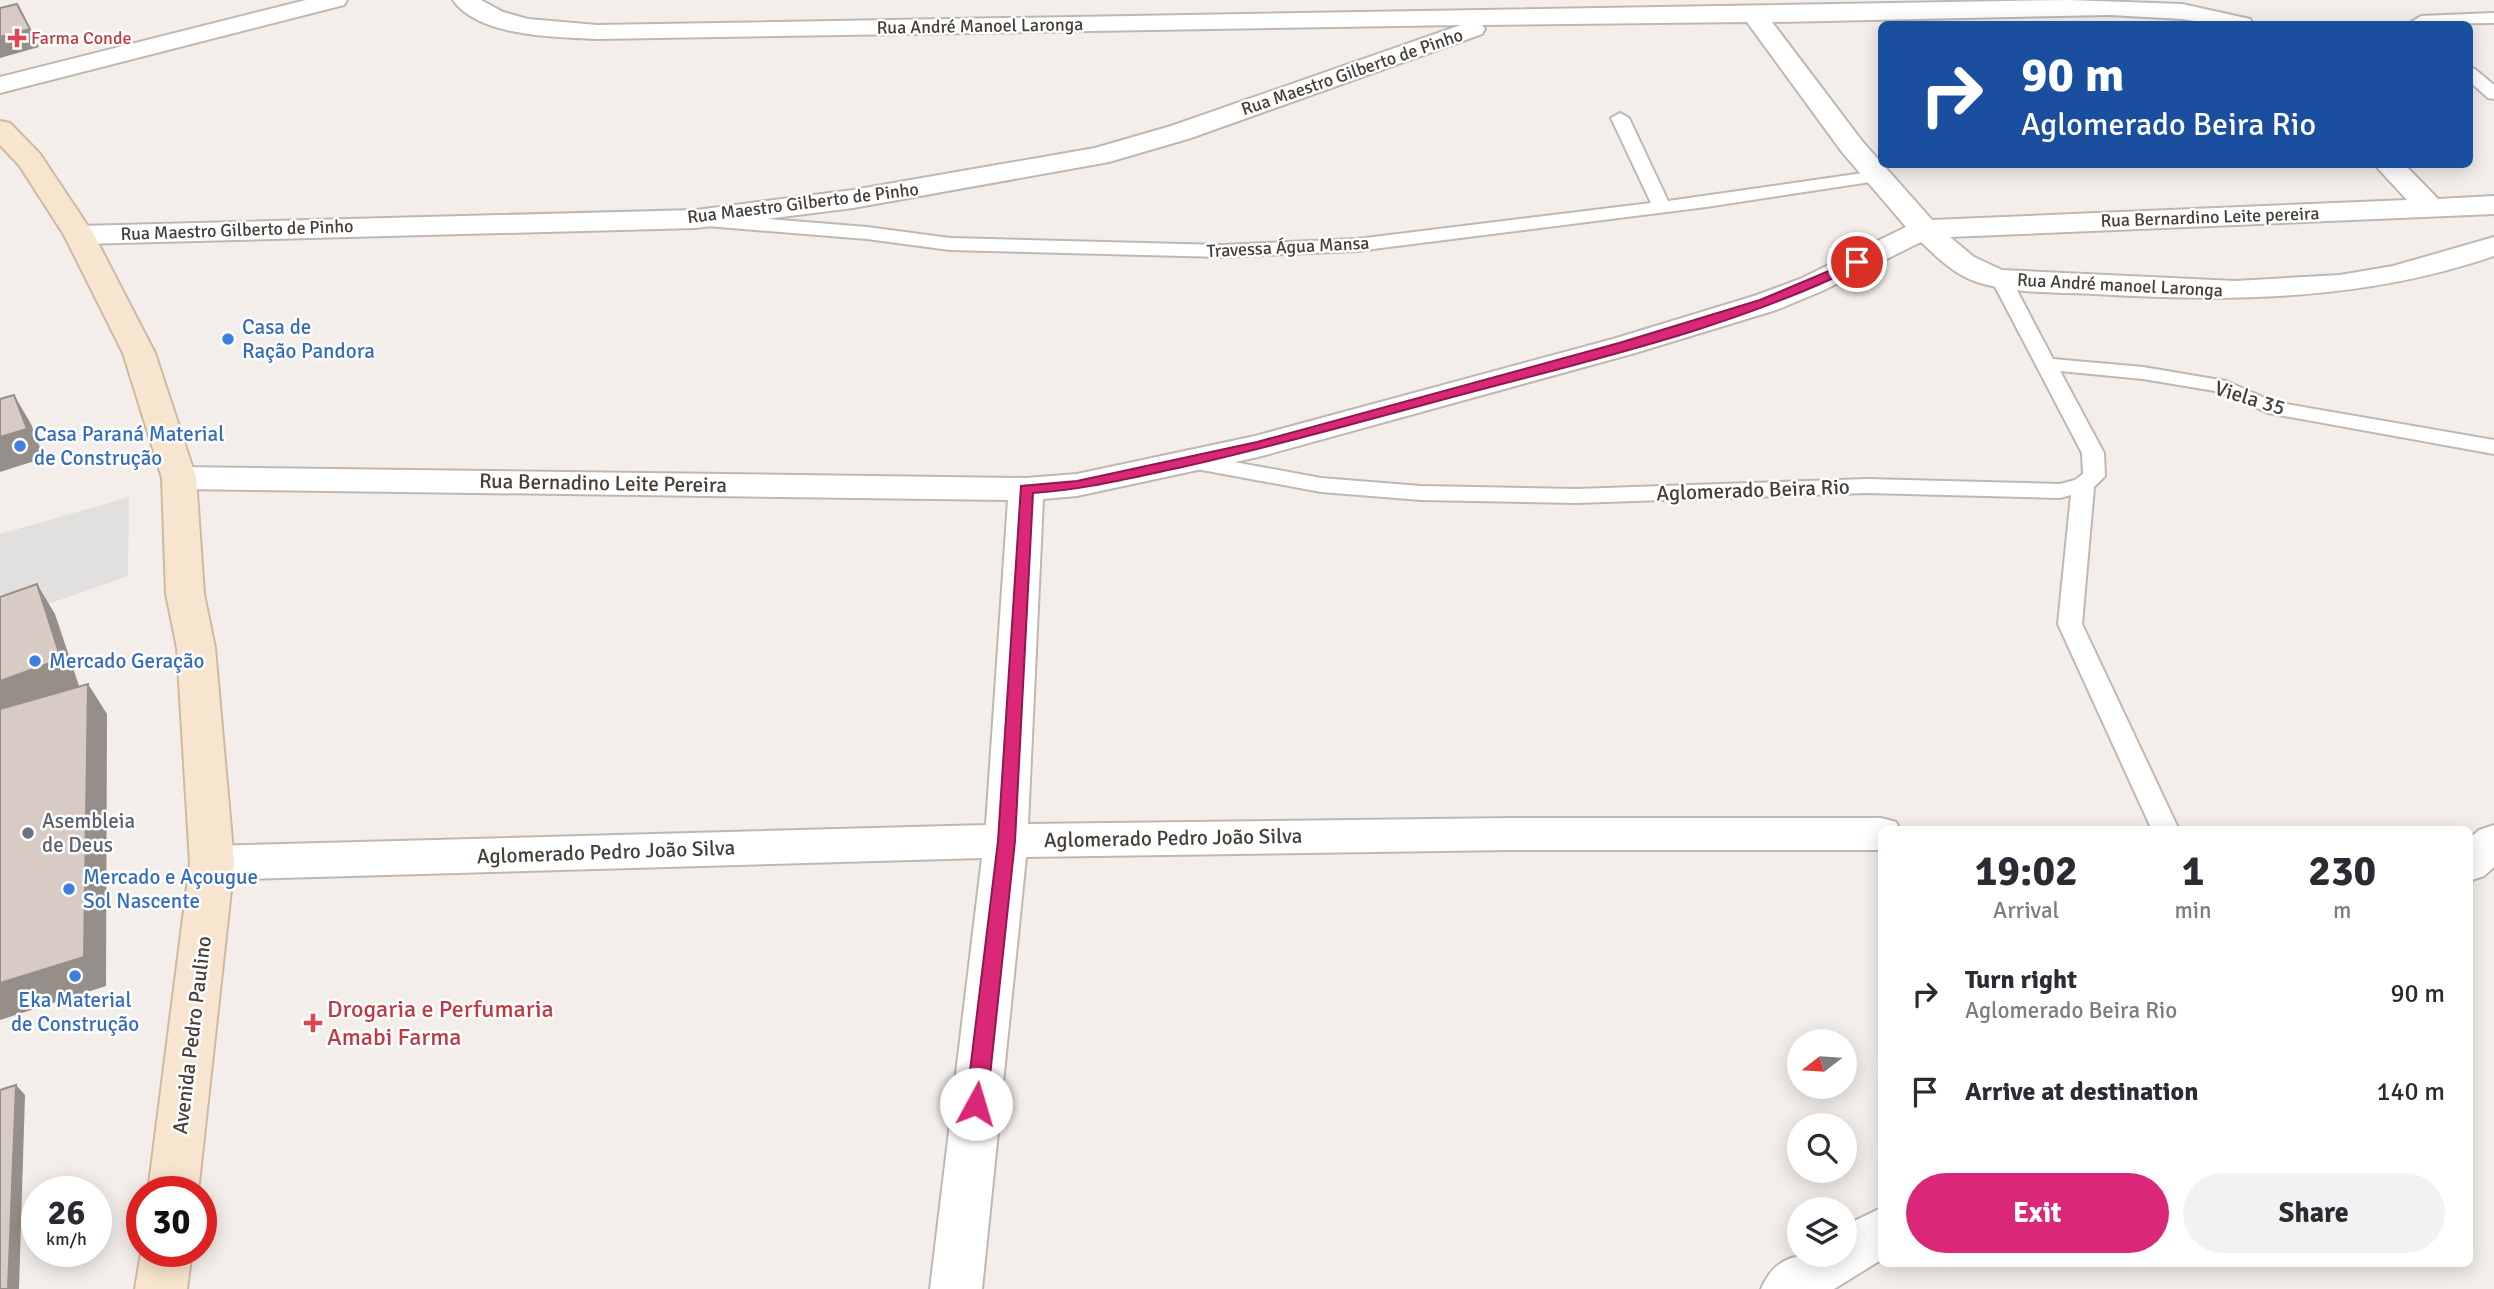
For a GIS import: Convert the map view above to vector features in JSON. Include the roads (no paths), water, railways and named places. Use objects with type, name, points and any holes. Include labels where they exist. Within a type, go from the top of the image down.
[{"type":"main road","name":"Avenida Pedro Paulino","points":[[0,129],[30,160],[79,235],[139,354],[179,478],[185,594],[196,648],[212,863],[175,1176]]},
{"type":"street","points":[[0,85],[335,0]]},
{"type":"street","name":"Rua André Manoel Laronga","points":[[464,0],[498,19],[536,28],[597,32],[1501,19],[1612,15]]},
{"type":"street","points":[[1012,0],[1021,25]]},
{"type":"street","points":[[1612,15],[1669,0]]},
{"type":"street","points":[[1612,15],[1755,16],[2124,6],[2206,14],[2230,21]]},
{"type":"street","name":"Rua André manoel Laronga","points":[[1755,16],[1877,176],[1925,229],[1964,264],[2001,279],[2182,291],[2282,289],[2396,277],[2460,260],[2494,246]]},
{"type":"street","name":"Rua Maestro Gilberto de Pinho","points":[[79,235],[484,222],[696,219],[853,199],[1099,156],[1181,132],[1501,19]]},
{"type":"street","points":[[2392,168],[2430,207]]},
{"type":"street","name":"Rua Bernardino Leite pereira","points":[[1925,229],[2494,205]]},
{"type":"street","name":"Aglomerado Beira Rio","points":[[1026,489],[1077,485],[1258,446],[1624,346],[1765,303],[1811,285],[1925,229]]},
{"type":"street","name":"Rua Bernadino Leite Pereira","points":[[179,478],[1026,489]]},
{"type":"street","points":[[956,1289],[1006,841],[1026,489]]},
{"type":"street","name":"Aglomerado Pedro João Silva","points":[[212,863],[1006,841],[1512,834],[1878,834]]},
{"type":"street","points":[[2473,860],[2494,842]]},
{"type":"street","points":[[1857,1246],[1878,1234]]},
{"type":"street","points":[[1787,1289],[1823,1267]]},
{"type":"lane","points":[[2421,21],[2494,18]]},
{"type":"lane","points":[[2473,76],[2494,94]]},
{"type":"lane","points":[[1620,118],[1662,207]]},
{"type":"lane","name":"Travessa Água Mansa","points":[[696,219],[867,233],[950,244],[1222,251],[1357,245],[1662,207],[1877,176]]},
{"type":"lane","points":[[2001,279],[2093,453],[2094,476],[2083,485],[2070,624],[2164,826]]},
{"type":"lane","name":"Viela 35","points":[[2046,364],[2143,373],[2226,387],[2268,407],[2494,447]]},
{"type":"lane","name":"Aglomerado Beira Rio","points":[[1191,461],[1321,485],[1421,493],[1576,496],[1867,486],[2060,491],[2083,485]]},
{"type":"place","name":"Farma Conde","points":[[17,38]]},
{"type":"place","name":"Casa de Ração Pandora","points":[[228,339]]},
{"type":"place","name":"Casa Paraná Material de Construção","points":[[20,446]]},
{"type":"place","name":"Mercado Geração","points":[[35,661]]},
{"type":"place","name":"Asembleia de Deus","points":[[28,833]]},
{"type":"place","name":"Mercado e Açougue Sol Nascente","points":[[69,889]]},
{"type":"place","name":"Eka Material de Construção","points":[[75,976]]},
{"type":"place","name":"Drogaria e Perfumaria Amabi Farma","points":[[313,1023]]}]
